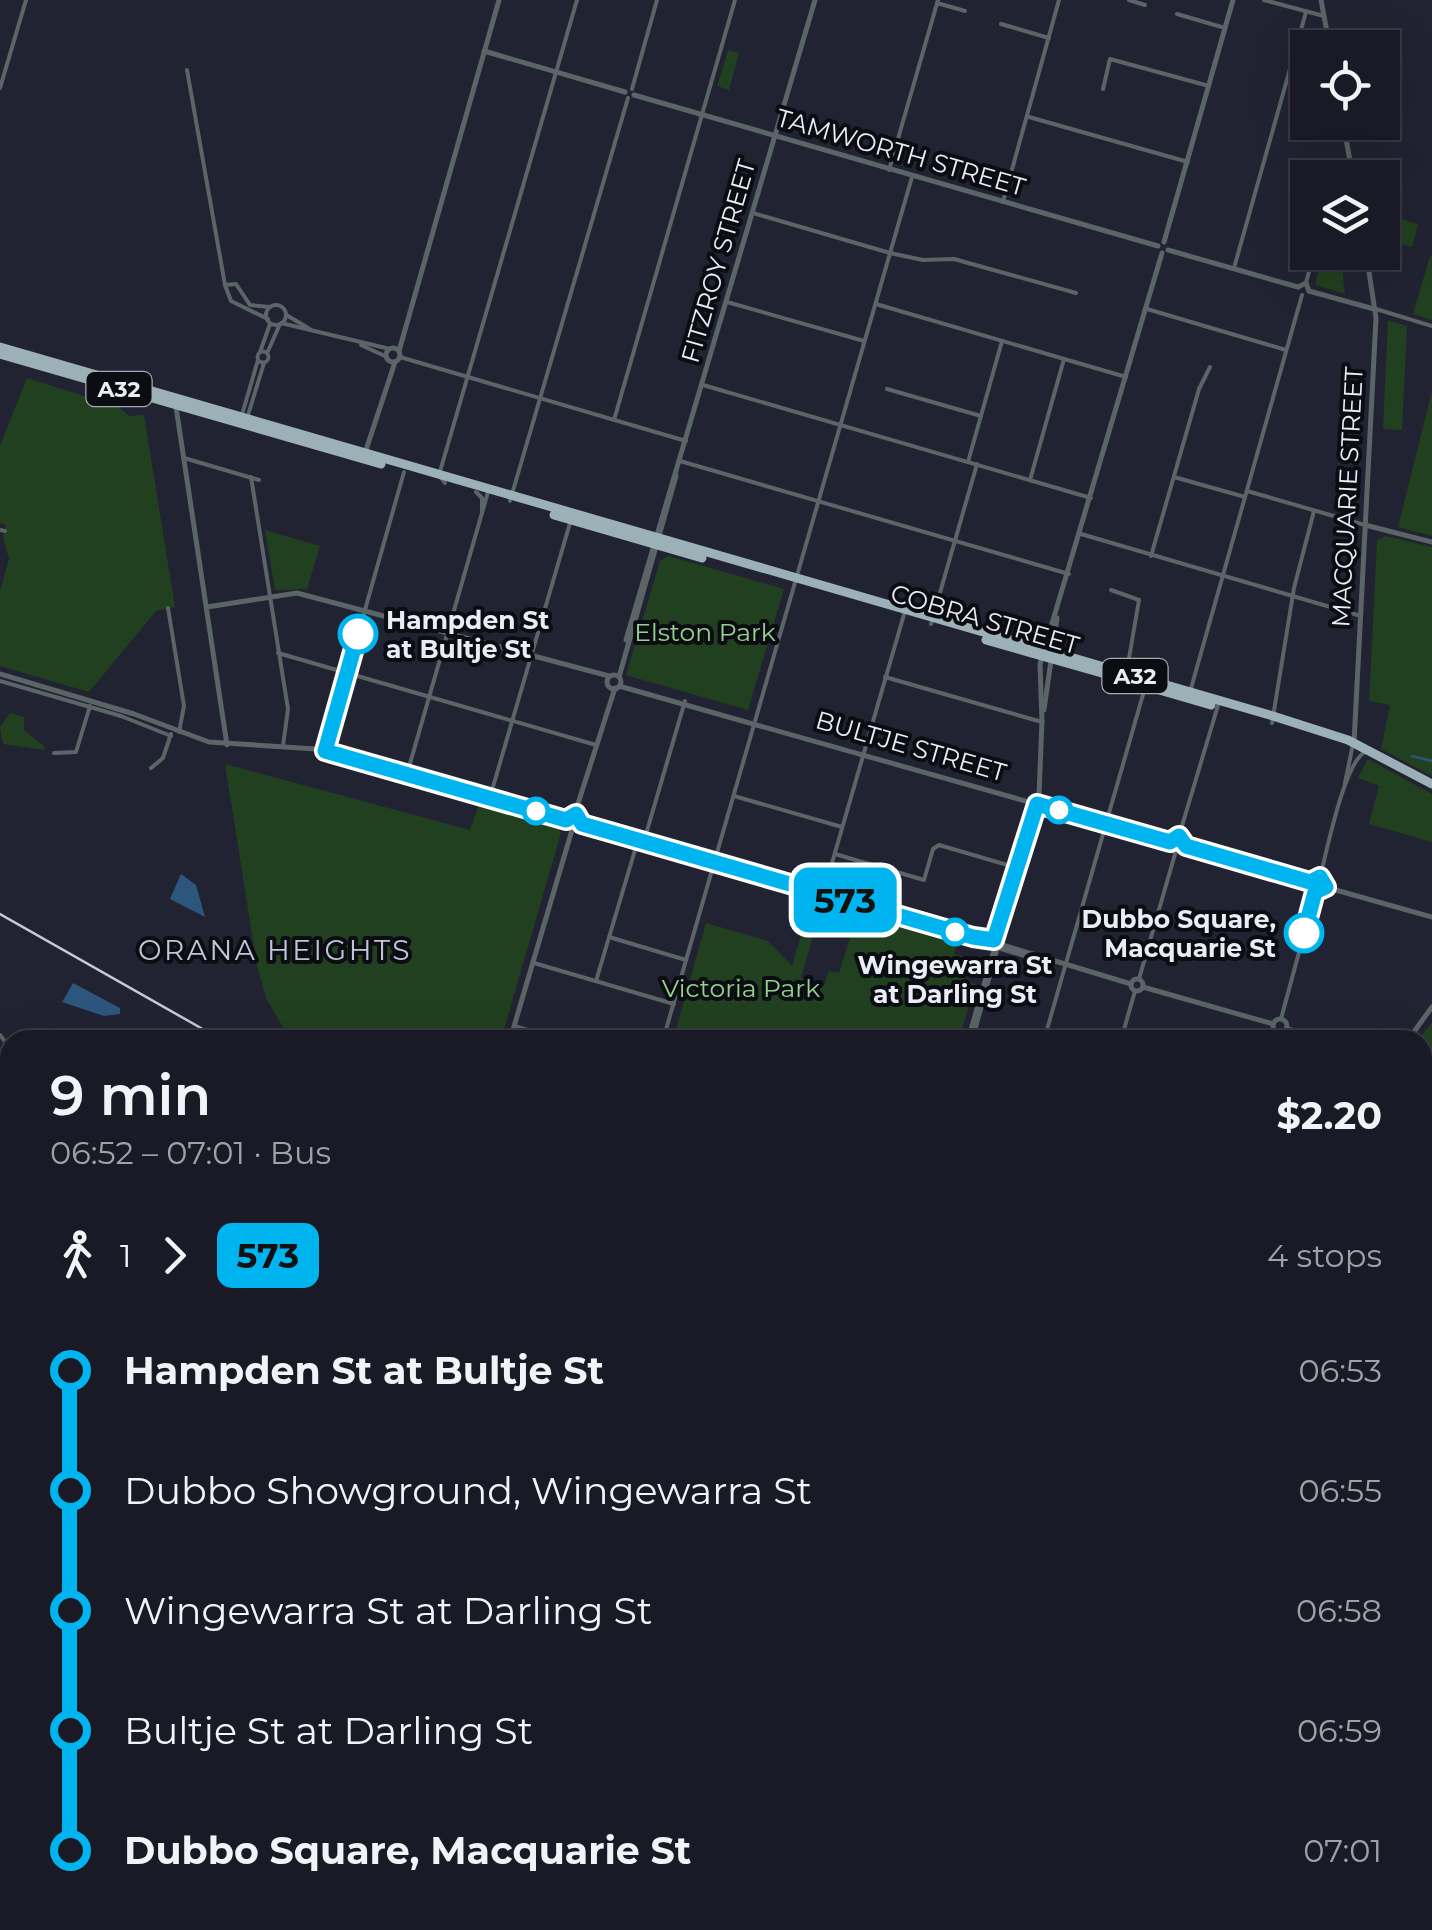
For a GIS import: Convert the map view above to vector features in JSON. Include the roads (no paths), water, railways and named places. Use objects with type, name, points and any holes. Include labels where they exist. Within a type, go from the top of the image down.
[{"type":"highway","name":"COBRA STREET","points":[[0,351],[1218,704]]},
{"type":"highway","name":"COBRA STREET","points":[[243,421],[373,458]]},
{"type":"highway","name":"COBRA STREET","points":[[475,489],[511,499]]},
{"type":"highway","name":"COBRA STREET","points":[[1146,683],[1354,744]]},
{"type":"highway","name":"COBRA STREET","points":[[1273,720],[1354,744]]},
{"type":"highway","name":"A32","points":[[1354,744],[1432,784]]},
{"type":"street","points":[[0,88],[26,0]]},
{"type":"street","points":[[373,458],[393,355],[499,0]]},
{"type":"street","points":[[442,479],[467,378],[577,0]]},
{"type":"street","points":[[511,499],[657,0]]},
{"type":"street","points":[[614,420],[735,0]]},
{"type":"street","name":"FITZROY STREET","points":[[576,814],[815,0]]},
{"type":"street","points":[[1003,202],[1060,0]]},
{"type":"street","points":[[1128,0],[1145,5]]},
{"type":"street","points":[[973,1030],[1037,804],[1047,654],[1233,0]]},
{"type":"street","points":[[1264,0],[1324,16]]},
{"type":"street","points":[[1321,0],[1327,30]]},
{"type":"street","points":[[888,170],[938,1],[966,11]]},
{"type":"street","points":[[1234,268],[1306,12]]},
{"type":"street","points":[[1177,14],[1225,28]]},
{"type":"street","points":[[1001,24],[1049,38]]},
{"type":"street","name":"TAMWORTH STREET","points":[[484,51],[888,170],[1302,285]]},
{"type":"street","points":[[1102,89],[1110,59],[1209,86]]},
{"type":"street","points":[[187,70],[230,302],[280,324],[357,343],[686,441]]},
{"type":"street","points":[[1027,116],[1188,162]]},
{"type":"street","points":[[1347,140],[1350,160]]},
{"type":"street","points":[[666,1030],[912,176]]},
{"type":"street","points":[[753,213],[890,253],[923,260],[954,259],[1076,293]]},
{"type":"street","points":[[1204,703],[1190,693],[1286,350],[1306,293],[1302,285],[1307,270]]},
{"type":"street","name":"MACQUARIE STREET","points":[[1348,779],[1356,720],[1376,309],[1369,270]]},
{"type":"street","points":[[224,285],[234,283],[250,305],[279,305],[314,332]]},
{"type":"street","points":[[1306,293],[1432,326]]},
{"type":"street","points":[[727,302],[864,342]]},
{"type":"street","points":[[875,304],[1126,377]]},
{"type":"street","points":[[243,421],[270,307]]},
{"type":"street","points":[[1146,308],[1286,350]]},
{"type":"street","points":[[243,421],[272,335],[286,313]]},
{"type":"street","points":[[968,462],[1002,340]]},
{"type":"street","points":[[246,352],[279,362]]},
{"type":"street","points":[[258,356],[267,359]]},
{"type":"street","points":[[1030,480],[1064,358]]},
{"type":"street","points":[[1151,556],[1199,390],[1210,368]]},
{"type":"street","points":[[703,385],[1091,498]]},
{"type":"street","points":[[887,389],[981,416]]},
{"type":"street","points":[[177,403],[227,745]]},
{"type":"street","points":[[184,458],[259,480]]},
{"type":"street","points":[[680,461],[1069,574]]},
{"type":"street","points":[[932,621],[977,464]]},
{"type":"street","points":[[325,751],[364,610],[409,470]]},
{"type":"street","points":[[1174,476],[1432,542]]},
{"type":"street","points":[[251,477],[288,710],[284,746]]},
{"type":"street","points":[[475,489],[482,498],[482,518]]},
{"type":"street","points":[[407,774],[490,496]]},
{"type":"street","points":[[1273,720],[1292,598],[1314,511]]},
{"type":"street","points":[[490,797],[571,518]]},
{"type":"street","points":[[1080,534],[1361,616]]},
{"type":"street","points":[[1111,590],[1139,600],[1126,677]]},
{"type":"street","name":"BULTJE STREET","points":[[207,607],[297,593],[1170,842]]},
{"type":"street","points":[[151,768],[164,758],[184,706],[168,608]]},
{"type":"street","points":[[823,894],[904,614]]},
{"type":"street","points":[[278,653],[596,746]]},
{"type":"street","points":[[885,677],[1042,722]]},
{"type":"street","points":[[0,678],[174,733],[227,745],[325,751],[566,820],[572,830]]},
{"type":"street","points":[[1047,1030],[1146,683]]},
{"type":"street","points":[[596,981],[685,701]]},
{"type":"street","points":[[54,753],[76,752],[91,704]]},
{"type":"street","points":[[1131,984],[1139,979],[1175,852],[1170,842],[1179,836],[1218,704]]},
{"type":"street","points":[[1331,735],[1351,733],[1356,720]]},
{"type":"street","name":"MACQUARIE STREET","points":[[1320,877],[1354,744]]},
{"type":"street","name":"MACQUARIE STREET","points":[[1344,788],[1359,755],[1378,754]]},
{"type":"street","points":[[734,796],[842,827]]},
{"type":"street","points":[[566,820],[576,814],[582,824],[1131,984],[1135,992],[1125,1030]]},
{"type":"street","points":[[513,1030],[572,830],[582,824]]},
{"type":"street","points":[[1179,836],[1186,846],[1310,882],[1320,877],[1326,887]]},
{"type":"street","points":[[835,854],[924,880],[933,849],[939,845],[1018,868]]},
{"type":"street","points":[[1175,852],[1186,846]]},
{"type":"street","points":[[1273,1027],[1281,1019],[1315,892],[1310,882]]},
{"type":"street","points":[[1315,892],[1326,887],[1432,916]]},
{"type":"street","points":[[609,937],[686,960]]},
{"type":"street","points":[[533,962],[674,1004]]},
{"type":"street","points":[[1139,979],[1143,987],[1285,1030]]},
{"type":"street","points":[[1135,992],[1143,987]]},
{"type":"street","points":[[1415,1030],[1432,1007]]},
{"type":"street","points":[[1281,1019],[1285,1030]]},
{"type":"street","points":[[514,1026],[528,1030]]},
{"type":"water","points":[[181,874],[196,885],[205,917],[170,899]]},
{"type":"water","points":[[73,983],[120,1008],[120,1014],[104,1016],[62,1002]]},
{"type":"waterway","points":[[1412,756],[1432,761]]},
{"type":"railway","points":[[0,914],[204,1030]]},
{"type":"place","name":"Hampden St at Bultje St","points":[[358,634]]},
{"type":"place","name":"Wingewarra St at Darling St","points":[[955,932]]},
{"type":"place","name":"Dubbo Square, Macquarie St","points":[[1304,933]]},
{"type":"district","name":"ORANA HEIGHTS","points":[[275,950]]},
{"type":"park label","name":"Elston Park","points":[[705,632]]},
{"type":"park label","name":"Victoria Park","points":[[741,988]]}]
